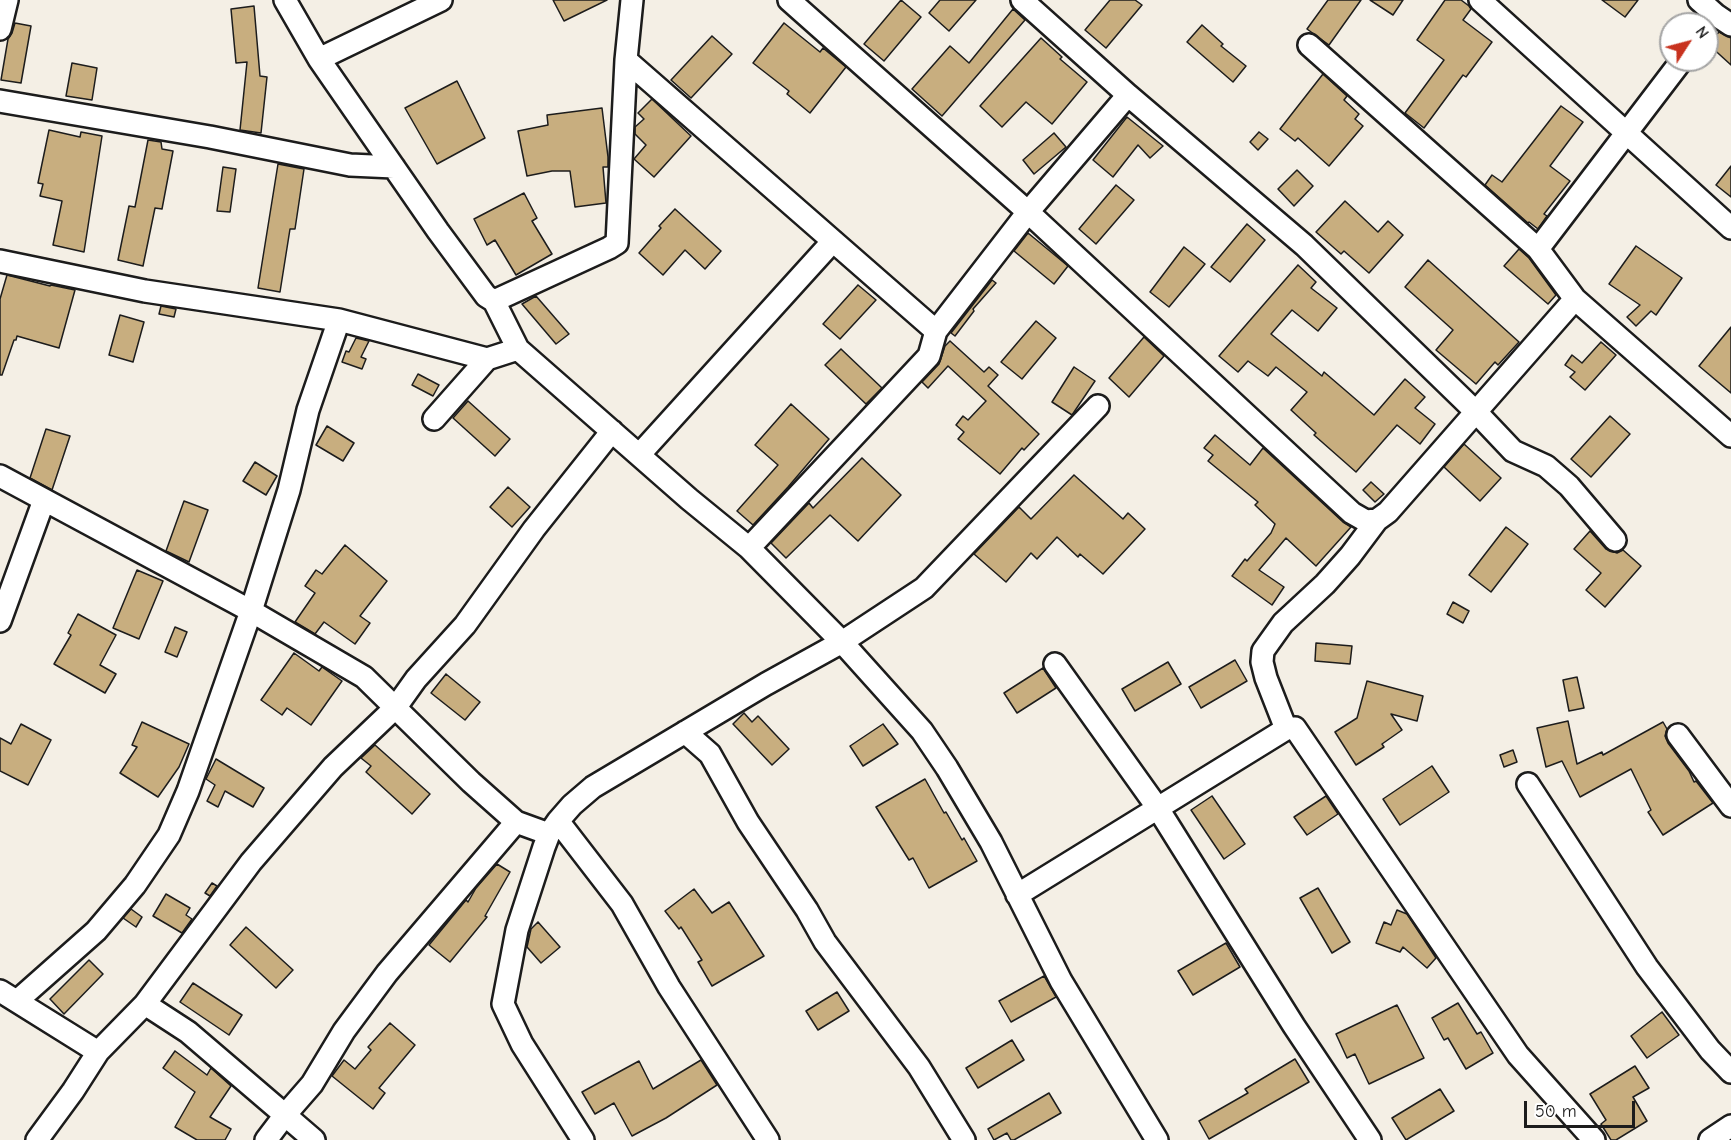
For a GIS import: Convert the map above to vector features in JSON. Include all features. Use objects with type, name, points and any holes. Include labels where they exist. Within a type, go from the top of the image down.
[{"type":"street","points":[[0,30],[7,0]]},
{"type":"street","points":[[285,0],[319,58],[394,167],[479,287],[486,296],[494,301],[518,349],[749,548],[842,642],[922,731],[991,842],[1060,981],[1157,1140]]},
{"type":"street","points":[[319,58],[441,0]]},
{"type":"street","points":[[494,301],[617,243],[626,60],[632,0]]},
{"type":"street","points":[[789,0],[1028,212],[1352,513],[1366,520],[1377,520]]},
{"type":"street","points":[[1022,0],[1128,95],[1304,245],[1513,451],[1546,466],[1569,486],[1615,540]]},
{"type":"street","points":[[1480,0],[1731,228]]},
{"type":"street","points":[[1699,0],[1720,17]]},
{"type":"street","points":[[1309,45],[1538,249],[1575,299],[1731,436]]},
{"type":"street","points":[[626,60],[936,331]]},
{"type":"street","points":[[1538,249],[1673,72]]},
{"type":"street","points":[[749,548],[929,356],[936,331],[1028,212],[1128,95]]},
{"type":"street","points":[[0,101],[210,137],[350,165],[394,167]]},
{"type":"street","points":[[639,455],[833,241]]},
{"type":"street","points":[[0,261],[145,291],[339,320],[487,359]]},
{"type":"street","points":[[1286,729],[1266,678],[1262,662],[1263,651],[1283,623],[1325,584],[1377,520],[1388,512],[1477,413],[1575,299]]},
{"type":"street","points":[[98,1052],[8,996],[96,931],[135,885],[169,836],[188,791],[251,611],[289,490],[308,410],[339,320]]},
{"type":"street","points":[[434,419],[487,359],[518,349]]},
{"type":"street","points":[[583,1140],[522,1044],[503,1004],[517,930],[554,828],[572,805],[593,787],[842,642],[924,588],[1098,406]]},
{"type":"street","points":[[37,1140],[98,1052],[145,1004],[251,862],[333,767],[396,707],[416,679],[465,626],[534,529],[612,431]]},
{"type":"street","points":[[0,476],[251,611],[364,677],[471,782],[516,822],[554,828],[622,904],[669,987],[768,1140]]},
{"type":"street","points":[[0,621],[44,500]]},
{"type":"street","points":[[1055,664],[1157,807],[1294,1026],[1370,1140]]},
{"type":"street","points":[[1017,895],[1286,729],[1295,728],[1518,1055],[1594,1140]]},
{"type":"street","points":[[685,732],[710,754],[748,822],[807,910],[825,942],[919,1067],[964,1140]]},
{"type":"street","points":[[1678,735],[1731,806]]},
{"type":"street","points":[[1528,784],[1647,967],[1710,1050],[1731,1072]]},
{"type":"street","points":[[266,1140],[312,1084],[344,1031],[387,973],[516,822]]},
{"type":"street","points":[[145,1004],[188,1032],[314,1140]]},
{"type":"street","points":[[1710,1140],[1731,1126]]},
{"type":"building","points":[[553,0],[607,0],[564,21]]},
{"type":"building","points":[[901,0],[921,17],[884,61],[864,44]]},
{"type":"building","points":[[940,0],[976,0],[949,31],[929,13]]},
{"type":"building","points":[[1110,0],[1135,0],[1142,5],[1106,48],[1085,30]]},
{"type":"building","points":[[1328,0],[1361,0],[1329,45],[1307,29]]},
{"type":"building","points":[[1370,0],[1403,0],[1393,15]]},
{"type":"building","points":[[1445,0],[1461,0],[1469,6],[1471,9],[1463,20],[1492,42],[1466,77],[1463,75],[1424,128],[1405,113],[1444,60],[1417,40]]},
{"type":"building","points":[[1602,0],[1638,0],[1625,17]]},
{"type":"building","points":[[254,6],[260,76],[267,77],[261,133],[240,130],[247,62],[236,63],[231,9]]},
{"type":"building","points":[[1013,9],[1025,20],[942,116],[912,89],[950,46],[969,63]]},
{"type":"building","points":[[15,23],[31,26],[21,83],[1,80],[8,39]]},
{"type":"building","points":[[784,23],[820,52],[823,48],[846,67],[810,113],[787,94],[789,91],[753,63]]},
{"type":"building","points":[[1202,25],[1223,44],[1221,46],[1246,66],[1233,82],[1187,42]]},
{"type":"building","points":[[1719,32],[1731,38],[1731,65],[1719,54]]},
{"type":"building","points":[[712,36],[732,54],[691,98],[671,80]]},
{"type":"building","points":[[1041,38],[1062,57],[1060,59],[1087,82],[1052,124],[1026,102],[1002,127],[980,106]]},
{"type":"building","points":[[72,63],[97,68],[92,100],[66,96]]},
{"type":"building","points":[[1323,74],[1347,96],[1344,100],[1359,114],[1355,119],[1363,126],[1329,166],[1298,138],[1295,141],[1280,129]]},
{"type":"building","points":[[457,81],[485,138],[437,164],[405,108]]},
{"type":"building","points":[[652,99],[691,136],[654,177],[634,159],[646,145],[635,134],[635,127],[644,119],[638,113]]},
{"type":"building","points":[[1561,106],[1583,122],[1550,166],[1570,181],[1544,214],[1547,216],[1538,229],[1485,185],[1492,175],[1502,182]]},
{"type":"building","points":[[602,108],[608,157],[608,167],[603,167],[606,203],[575,207],[570,171],[552,171],[527,176],[518,131],[548,125],[547,115]]},
{"type":"building","points":[[1127,117],[1163,146],[1150,158],[1138,145],[1113,177],[1093,160]]},
{"type":"building","points":[[49,130],[80,137],[81,132],[102,136],[84,252],[53,245],[62,201],[40,196],[43,184],[38,183]]},
{"type":"building","points":[[1259,132],[1268,139],[1258,150],[1250,142]]},
{"type":"building","points":[[1054,133],[1066,147],[1034,174],[1023,160]]},
{"type":"building","points":[[148,140],[161,142],[162,149],[173,151],[162,209],[155,208],[143,266],[118,260],[129,206],[135,207]]},
{"type":"building","points":[[278,164],[304,169],[295,229],[290,229],[280,292],[258,288]]},
{"type":"building","points":[[1731,166],[1731,197],[1716,185]]},
{"type":"building","points":[[223,167],[236,169],[230,212],[217,211]]},
{"type":"building","points":[[1297,170],[1313,186],[1294,206],[1278,189]]},
{"type":"building","points":[[1116,185],[1134,200],[1096,244],[1079,229]]},
{"type":"building","points":[[524,193],[537,218],[532,221],[552,254],[516,275],[495,240],[487,245],[474,219]]},
{"type":"building","points":[[1345,201],[1378,232],[1388,221],[1403,235],[1369,273],[1344,251],[1341,254],[1316,232]]},
{"type":"building","points":[[675,209],[721,251],[705,269],[685,250],[663,275],[639,253]]},
{"type":"building","points":[[1247,224],[1265,240],[1230,282],[1211,267]]},
{"type":"building","points":[[1028,233],[1068,266],[1054,284],[1014,251]]},
{"type":"building","points":[[1636,246],[1682,278],[1656,315],[1651,311],[1636,326],[1627,317],[1640,305],[1609,284]]},
{"type":"building","points":[[1184,247],[1205,264],[1169,307],[1150,292]]},
{"type":"building","points":[[1519,249],[1529,258],[1556,295],[1548,304],[1504,266]]},
{"type":"building","points":[[1428,260],[1519,342],[1498,365],[1495,362],[1476,384],[1436,350],[1453,330],[1405,287]]},
{"type":"building","points":[[1298,265],[1316,282],[1311,288],[1337,308],[1318,331],[1292,310],[1271,334],[1322,376],[1324,372],[1374,415],[1405,379],[1425,397],[1415,408],[1435,424],[1420,444],[1397,425],[1356,472],[1314,435],[1316,433],[1291,410],[1307,392],[1276,367],[1268,376],[1248,361],[1238,372],[1219,356]]},
{"type":"building","points":[[7,275],[75,290],[59,348],[17,336],[2,375],[0,375],[0,299]]},
{"type":"building","points":[[992,280],[996,283],[973,309],[974,311],[955,336],[951,333]]},
{"type":"building","points":[[858,285],[876,300],[840,339],[823,324]]},
{"type":"building","points":[[536,296],[569,334],[556,344],[522,304]]},
{"type":"building","points":[[161,306],[176,309],[174,317],[159,314]]},
{"type":"building","points":[[120,315],[144,322],[133,362],[109,355]]},
{"type":"building","points":[[1036,321],[1056,338],[1022,379],[1001,362]]},
{"type":"building","points":[[1731,327],[1731,393],[1699,366]]},
{"type":"building","points":[[1144,337],[1164,356],[1129,397],[1109,378]]},
{"type":"building","points":[[356,338],[369,341],[361,357],[366,359],[362,369],[342,362],[346,351],[349,352]]},
{"type":"building","points":[[950,341],[984,372],[989,367],[998,375],[988,386],[1039,434],[1024,450],[1022,448],[1000,474],[958,439],[964,432],[956,425],[963,416],[968,420],[986,401],[948,366],[928,388],[922,382],[939,364],[945,346]]},
{"type":"building","points":[[1601,342],[1616,355],[1585,390],[1570,377],[1575,372],[1565,365],[1572,355],[1582,363]]},
{"type":"building","points":[[841,349],[882,388],[866,404],[825,365]]},
{"type":"building","points":[[1074,367],[1095,381],[1072,415],[1052,402]]},
{"type":"building","points":[[418,374],[439,385],[433,396],[412,385]]},
{"type":"building","points":[[468,401],[510,439],[495,456],[453,418]]},
{"type":"building","points":[[791,404],[829,439],[753,525],[737,511],[778,465],[755,445]]},
{"type":"building","points":[[1610,416],[1630,434],[1591,477],[1571,459]]},
{"type":"building","points":[[327,426],[354,443],[343,461],[316,445]]},
{"type":"building","points":[[46,429],[70,436],[52,490],[30,478]]},
{"type":"building","points":[[1215,435],[1250,465],[1263,448],[1351,527],[1316,566],[1286,538],[1259,570],[1284,587],[1272,605],[1232,576],[1271,533],[1275,524],[1255,505],[1258,502],[1208,461],[1213,455],[1204,448]]},
{"type":"building","points":[[1464,444],[1501,478],[1480,501],[1444,467]]},
{"type":"building","points":[[862,458],[901,495],[858,541],[830,515],[786,558],[771,543],[809,503],[813,508]]},
{"type":"building","points":[[255,462],[277,476],[266,495],[243,481]]},
{"type":"building","points":[[1074,475],[1123,519],[1128,513],[1145,529],[1103,574],[1080,554],[1078,557],[1057,537],[1037,559],[1031,553],[1006,582],[974,554],[1019,507],[1031,519]]},
{"type":"building","points":[[1371,482],[1384,494],[1375,502],[1363,490]]},
{"type":"building","points":[[508,487],[530,507],[512,527],[490,507]]},
{"type":"building","points":[[184,501],[208,510],[189,562],[166,551]]},
{"type":"building","points":[[1506,527],[1528,544],[1491,592],[1469,575]]},
{"type":"building","points":[[1590,531],[1606,549],[1617,553],[1623,550],[1641,566],[1605,607],[1586,590],[1601,573],[1574,549]]},
{"type":"building","points":[[345,545],[387,581],[360,616],[370,623],[355,644],[324,622],[315,634],[295,622],[315,593],[305,586],[316,570],[322,574]]},
{"type":"building","points":[[137,570],[163,581],[139,639],[113,628]]},
{"type":"building","points":[[1453,602],[1469,611],[1463,623],[1447,614]]},
{"type":"building","points":[[78,614],[116,635],[100,665],[116,674],[105,693],[54,664],[71,635],[68,633]]},
{"type":"building","points":[[175,627],[187,632],[177,657],[165,652]]},
{"type":"building","points":[[1316,643],[1352,646],[1350,664],[1315,661]]},
{"type":"building","points":[[294,653],[319,671],[322,667],[342,681],[311,725],[287,708],[282,715],[261,700]]},
{"type":"building","points":[[1235,660],[1247,681],[1201,708],[1189,687]]},
{"type":"building","points":[[1168,662],[1181,684],[1135,711],[1122,689]]},
{"type":"building","points":[[1043,668],[1056,688],[1017,713],[1004,693]]},
{"type":"building","points":[[446,674],[480,702],[465,720],[431,693]]},
{"type":"building","points":[[1577,677],[1584,708],[1569,711],[1563,680]]},
{"type":"building","points":[[1367,681],[1423,696],[1417,721],[1391,714],[1402,730],[1382,744],[1384,747],[1356,765],[1335,732],[1357,718]]},
{"type":"building","points":[[744,713],[752,722],[758,716],[789,749],[772,765],[733,724]]},
{"type":"building","points":[[1568,721],[1577,764],[1602,752],[1603,755],[1663,722],[1667,729],[1665,736],[1668,743],[1689,771],[1694,782],[1696,781],[1713,803],[1663,835],[1648,812],[1651,810],[1631,769],[1580,797],[1562,761],[1546,767],[1537,728]]},
{"type":"building","points":[[142,722],[189,744],[179,767],[158,797],[120,773],[137,747],[132,745]]},
{"type":"building","points":[[21,724],[51,740],[28,785],[0,771],[0,738],[11,744]]},
{"type":"building","points":[[883,724],[898,744],[863,766],[850,746]]},
{"type":"building","points":[[375,745],[430,794],[412,814],[366,772],[371,766],[361,758]]},
{"type":"building","points":[[1513,750],[1517,762],[1504,767],[1500,755]]},
{"type":"building","points":[[216,759],[264,788],[253,807],[225,791],[218,807],[207,801],[215,785],[206,779]]},
{"type":"building","points":[[1432,766],[1449,792],[1400,825],[1383,799]]},
{"type":"building","points":[[925,779],[944,813],[946,812],[962,840],[964,838],[977,861],[929,888],[913,858],[909,860],[876,807]]},
{"type":"building","points":[[1212,796],[1245,844],[1224,859],[1191,810]]},
{"type":"building","points":[[1326,796],[1338,814],[1307,835],[1294,817]]},
{"type":"building","points":[[497,864],[510,872],[485,916],[487,917],[450,962],[429,945],[466,900],[468,902],[476,888]]},
{"type":"building","points":[[212,883],[217,886],[210,896],[205,893]]},
{"type":"building","points":[[1318,888],[1350,942],[1332,953],[1300,898]]},
{"type":"building","points":[[694,889],[712,913],[729,902],[764,956],[712,986],[698,962],[702,960],[681,927],[679,929],[665,911]]},
{"type":"building","points":[[166,894],[190,908],[186,915],[192,919],[182,933],[153,916]]},
{"type":"building","points":[[131,909],[142,917],[136,927],[123,918]]},
{"type":"building","points":[[1397,910],[1407,914],[1436,958],[1427,968],[1403,947],[1400,952],[1376,943],[1384,922],[1391,925]]},
{"type":"building","points":[[538,922],[560,947],[541,963],[527,947],[531,929]]},
{"type":"building","points":[[246,927],[293,970],[276,988],[230,945]]},
{"type":"building","points":[[1226,943],[1240,967],[1193,995],[1178,971]]},
{"type":"building","points":[[89,960],[103,974],[64,1014],[50,999]]},
{"type":"building","points":[[1044,976],[1056,997],[1011,1022],[999,1001]]},
{"type":"building","points":[[193,983],[242,1015],[229,1035],[180,1002]]},
{"type":"building","points":[[837,992],[849,1011],[818,1030],[806,1011]]},
{"type":"building","points":[[1458,1003],[1477,1034],[1481,1032],[1493,1053],[1466,1069],[1448,1038],[1444,1040],[1432,1018]]},
{"type":"building","points":[[1397,1005],[1424,1058],[1369,1084],[1355,1054],[1347,1058],[1336,1034]]},
{"type":"building","points":[[1662,1012],[1679,1035],[1647,1058],[1631,1036]]},
{"type":"building","points":[[390,1023],[415,1045],[379,1088],[385,1093],[373,1109],[332,1076],[344,1060],[355,1069],[371,1050],[368,1047]]},
{"type":"building","points":[[1012,1040],[1024,1060],[978,1088],[966,1068]]},
{"type":"building","points":[[175,1051],[207,1075],[211,1068],[231,1086],[210,1117],[231,1129],[225,1140],[197,1140],[175,1127],[195,1092],[163,1068]]},
{"type":"building","points":[[1295,1059],[1309,1082],[1209,1139],[1199,1121],[1248,1093],[1245,1089]]},
{"type":"building","points":[[701,1060],[717,1085],[666,1118],[632,1136],[614,1103],[595,1114],[582,1092],[639,1061],[653,1089]]},
{"type":"building","points":[[1635,1066],[1649,1088],[1633,1097],[1647,1121],[1616,1140],[1611,1140],[1601,1124],[1606,1120],[1590,1094]]},
{"type":"building","points":[[1440,1089],[1454,1111],[1406,1140],[1392,1118]]},
{"type":"building","points":[[1049,1093],[1061,1113],[1014,1140],[1011,1140],[1007,1133],[994,1140],[988,1129]]}]
